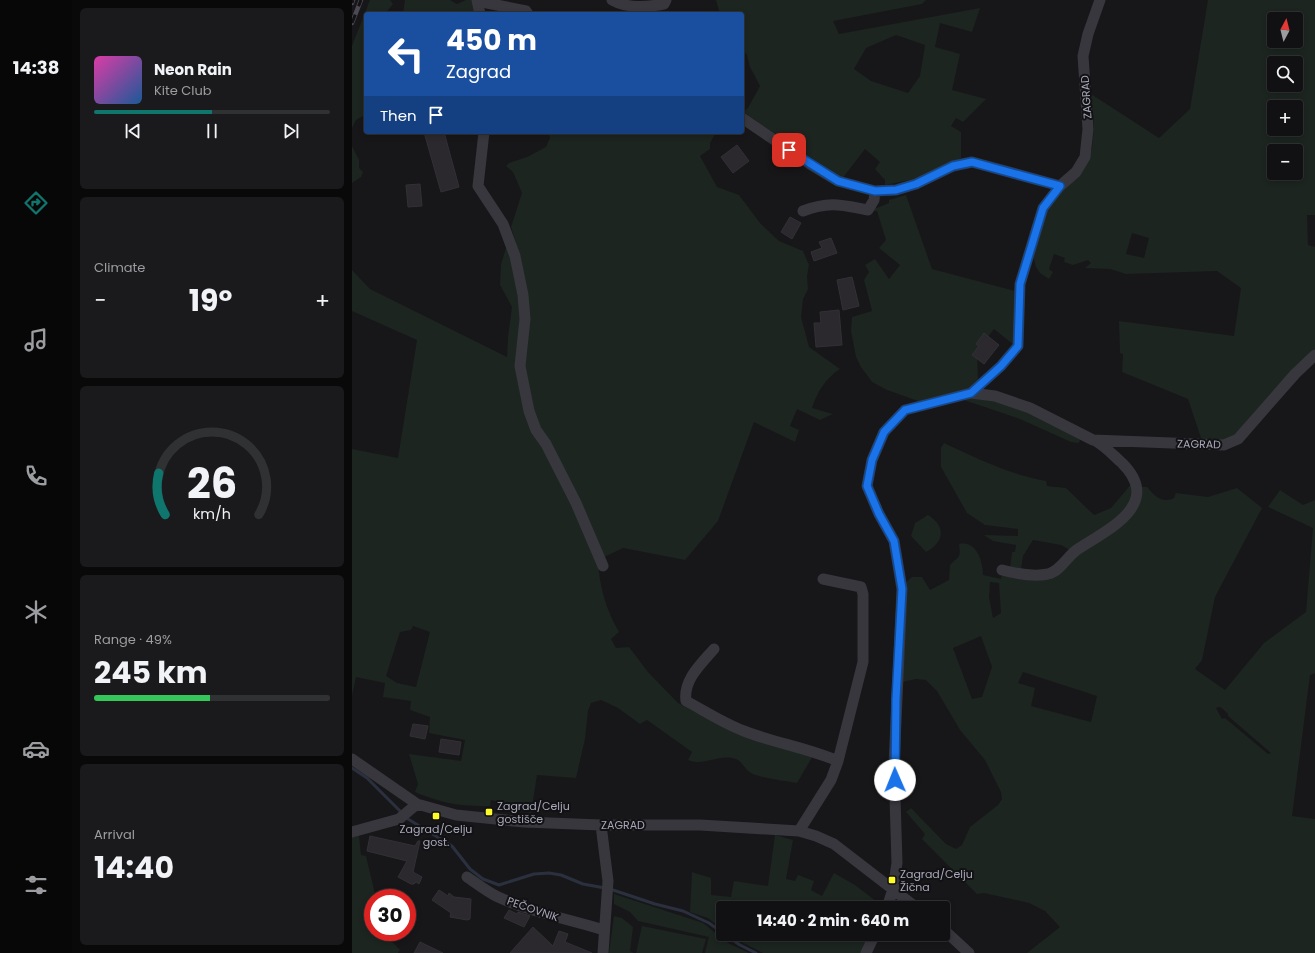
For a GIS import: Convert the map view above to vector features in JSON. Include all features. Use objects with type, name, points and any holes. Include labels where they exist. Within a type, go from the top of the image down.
[{"type":"street","points":[[477,0],[480,12]]},
{"type":"street","points":[[483,0],[487,3],[526,8]]},
{"type":"street","points":[[612,0],[624,5],[645,8],[664,4],[666,0]]},
{"type":"street","name":"ZAGRAD","points":[[971,393],[1001,366],[1018,346],[1020,284],[1043,208],[1060,186],[1076,172],[1085,157],[1088,129],[1084,56],[1088,34],[1100,0]]},
{"type":"street","points":[[744,119],[838,181],[875,191],[896,190],[916,184],[953,166],[972,162],[1060,186]]},
{"type":"street","points":[[484,134],[478,186],[503,224],[514,256],[523,294],[525,319],[520,366],[529,410],[536,430],[546,444],[576,503],[603,566]]},
{"type":"street","points":[[803,211],[820,204],[836,204],[868,210],[874,200],[875,191]]},
{"type":"street","name":"ZAGRAD","points":[[1093,440],[1224,445],[1238,439],[1295,374],[1315,355]]},
{"type":"street","name":"ZAGRAD","points":[[893,889],[897,863],[894,765],[902,589],[894,541],[879,514],[867,486],[872,460],[884,432],[905,410],[971,393],[995,396],[1030,408],[1104,446],[1126,468],[1134,479],[1137,495],[1136,502],[1129,512],[1122,520],[1073,552],[1058,568],[1049,574],[1035,575],[1002,570]]},
{"type":"street","points":[[799,831],[831,780],[838,761],[863,662],[863,594],[861,587],[823,579]]},
{"type":"street","points":[[714,649],[690,678],[685,695],[686,701],[729,725],[745,732],[816,751],[838,761]]},
{"type":"street","name":"ZAGRAD","points":[[352,759],[417,804],[456,815],[524,822],[601,825],[700,825],[799,831],[816,836],[834,844],[908,901]]},
{"type":"street","points":[[352,832],[403,815],[417,804]]},
{"type":"street","points":[[601,825],[608,881],[603,953]]},
{"type":"street","name":"PEČOVNIK","points":[[467,877],[494,895],[510,902],[551,916],[604,930]]},
{"type":"street","points":[[889,901],[893,889]]},
{"type":"street","points":[[950,935],[969,953]]},
{"type":"street","points":[[866,953],[872,941]]},
{"type":"shaded area","points":[[370,0],[390,0],[393,4],[387,12],[365,12]]},
{"type":"shaded area","points":[[405,0],[450,0],[457,4],[466,0],[474,0],[477,12],[403,12]]},
{"type":"shaded area","points":[[716,0],[926,0],[922,4],[833,21],[839,34],[980,8],[972,32],[940,23],[935,47],[960,54],[952,90],[986,99],[963,122],[956,118],[951,126],[961,132],[961,158],[920,178],[885,185],[885,180],[875,169],[880,162],[865,149],[842,179],[744,113],[760,86],[750,67],[747,55],[744,51],[744,12],[719,12]],"holes":[[[896,35],[925,45],[920,76],[908,93],[871,81],[854,69],[866,48]]]},
{"type":"shaded area","points":[[1208,0],[1315,0],[1315,215],[1307,215],[1308,245],[1315,247],[1315,352],[1246,428],[1226,442],[1202,441],[1188,399],[1122,372],[1123,354],[1120,353],[1119,321],[1234,336],[1241,288],[1217,271],[1126,274],[1110,269],[1085,268],[1091,263],[1088,260],[1073,265],[1064,262],[1065,258],[1054,254],[1049,269],[1053,272],[1049,279],[1040,273],[1036,267],[1033,255],[1049,206],[1088,160],[1092,149],[1094,126],[1091,94],[1159,138],[1190,109]],"holes":[[[1132,233],[1149,238],[1144,258],[1126,254]]]},
{"type":"shaded area","points":[[364,15],[364,114],[356,120],[352,128],[352,46]]},
{"type":"shaded area","points":[[549,134],[715,134],[710,143],[710,149],[700,156],[717,187],[739,195],[760,223],[779,241],[803,251],[809,265],[807,276],[808,289],[803,299],[801,317],[809,347],[840,369],[830,377],[823,386],[812,408],[833,414],[820,420],[797,409],[790,426],[799,430],[795,442],[754,422],[718,521],[685,560],[623,548],[598,560],[604,597],[610,615],[619,632],[611,639],[616,648],[629,647],[648,672],[678,703],[712,721],[814,754],[797,783],[755,775],[749,772],[736,759],[723,758],[700,762],[688,760],[692,752],[647,720],[640,724],[618,708],[601,700],[591,703],[588,711],[585,739],[576,778],[537,775],[531,813],[499,806],[500,802],[491,800],[490,806],[452,804],[415,792],[418,784],[409,754],[461,761],[465,740],[429,733],[430,717],[410,710],[411,701],[383,697],[385,683],[356,677],[352,696],[352,449],[398,458],[417,340],[352,311],[352,270],[370,289],[507,357],[512,307],[500,285],[501,264],[506,248],[516,243],[511,227],[522,193],[513,172],[506,166],[509,163],[527,157],[546,147],[550,138]],"holes":[[[413,626],[430,632],[416,687],[397,683],[386,676],[400,632],[411,630]]]},
{"type":"shaded area","points":[[352,146],[359,160],[359,168],[363,172],[361,177],[352,183]]},
{"type":"shaded area","points":[[906,195],[932,269],[1015,291],[1014,345],[994,329],[977,351],[978,379],[965,392],[929,402],[918,401],[887,390],[872,382],[856,357],[851,331],[852,317],[872,311],[864,280],[869,272],[865,265],[875,259],[889,279],[900,265],[879,248],[886,240],[877,211],[871,211],[874,207],[877,208],[889,203],[889,200]]},
{"type":"shaded area","points":[[976,396],[1027,409],[1080,439],[1079,443],[1071,442],[1020,419],[961,399]]},
{"type":"shaded area","points":[[944,443],[981,460],[1020,475],[1046,481],[1047,486],[1066,488],[1094,515],[1111,508],[1133,482],[1128,511],[1070,550],[1061,545],[1033,540],[1023,556],[1021,569],[1010,569],[1012,552],[1015,552],[1016,545],[993,541],[984,535],[1018,536],[1018,529],[985,525],[967,513],[941,467],[941,448]]},
{"type":"shaded area","points":[[1139,487],[1147,487],[1162,500],[1170,500],[1174,498],[1176,493],[1208,497],[1237,488],[1262,508],[1215,597],[1202,660],[1195,669],[1225,690],[1264,643],[1306,612],[1313,528],[1268,507],[1280,490],[1303,505],[1315,500],[1315,673],[1310,675],[1292,816],[1315,819],[1315,953],[1027,953],[1060,927],[1045,911],[1029,903],[984,893],[977,894],[922,839],[925,834],[906,812],[911,808],[946,844],[956,849],[962,845],[970,827],[998,805],[1002,799],[1001,792],[985,760],[960,730],[937,691],[926,680],[916,679],[902,682],[904,584],[912,577],[922,577],[930,590],[949,580],[950,565],[957,558],[960,552],[959,544],[970,545],[975,549],[982,564],[983,575],[1001,579],[1002,573],[1035,577],[1067,563],[1112,530]],"holes":[[[990,582],[999,583],[1001,613],[993,618],[989,597]],[[981,636],[992,667],[982,697],[972,699],[953,648]],[[1023,672],[1097,696],[1091,722],[1031,706],[1035,688],[1018,683]],[[1216,708],[1222,708],[1228,716],[1271,753],[1268,754],[1225,718],[1222,719]]]},
{"type":"shaded area","points":[[928,515],[938,524],[941,534],[937,544],[926,552],[911,536],[915,523]]},
{"type":"shaded area","points":[[775,835],[793,840],[786,879],[795,881],[798,875],[814,881],[811,890],[822,896],[834,873],[855,885],[876,901],[716,901],[716,924],[708,918],[690,912],[692,872],[711,878],[711,895],[731,897],[734,881],[768,886]]},
{"type":"shaded area","points":[[359,836],[361,855],[366,856],[374,889],[364,889],[364,941],[392,941],[400,950],[398,953],[352,953],[352,837]]},
{"type":"shaded area","points":[[614,894],[703,923],[716,933],[716,941],[726,941],[749,953],[705,953],[709,937],[638,921],[630,912],[614,904]]},
{"type":"shaded area","points":[[614,916],[622,918],[633,927],[630,951],[634,953],[609,953]]},
{"type":"shaded area","points":[[642,926],[706,939],[702,953],[636,953]]},
{"type":"shaded area","points":[[740,941],[874,941],[868,953],[763,953]]},
{"type":"building","points":[[425,134],[445,134],[459,187],[441,192]]},
{"type":"building","points":[[737,145],[749,161],[733,173],[721,157]]},
{"type":"building","points":[[420,184],[422,206],[408,207],[406,185]]},
{"type":"building","points":[[790,217],[801,223],[792,239],[781,232]]},
{"type":"building","points":[[831,238],[837,253],[814,261],[811,252],[822,248],[819,242]]},
{"type":"building","points":[[852,277],[859,306],[843,310],[837,280]]},
{"type":"building","points":[[839,310],[842,345],[816,347],[814,323],[821,323],[820,312]]},
{"type":"building","points":[[984,333],[999,345],[984,364],[972,355],[979,346],[976,344]]},
{"type":"building","points":[[413,724],[428,726],[425,739],[410,736]]},
{"type":"building","points":[[441,739],[461,742],[459,755],[439,752]]},
{"type":"building","points":[[370,836],[415,846],[418,841],[420,841],[413,872],[422,877],[419,884],[416,882],[411,884],[398,877],[407,861],[367,851]]},
{"type":"building","points":[[439,890],[448,896],[449,893],[454,897],[471,899],[470,919],[467,920],[450,917],[451,913],[432,900]]},
{"type":"building","points":[[509,910],[517,914],[518,912],[530,916],[524,927],[504,918]]},
{"type":"building","points":[[533,927],[553,946],[559,931],[568,934],[565,942],[592,953],[510,953]]},
{"type":"building","points":[[420,942],[443,953],[414,953]]},
{"type":"waterway","points":[[352,768],[367,778],[408,819],[452,846],[470,869],[483,879],[499,885],[534,874],[549,873],[561,875],[583,884],[605,888]]},
{"type":"waterway","points":[[610,889],[655,904],[683,911],[709,923],[716,928]]},
{"type":"waterway","points":[[734,941],[756,953]]},
{"type":"railway","points":[[352,23],[361,0]]},
{"type":"place","name":"Zagrad/Celju gostišče","points":[[489,812]]},
{"type":"place","name":"Zagrad/Celju gost.","points":[[436,816]]},
{"type":"place","name":"Zagrad/Celju Žična","points":[[892,880]]},
{"type":"route","points":[[789,150],[838,181],[855,187],[875,191],[896,190],[916,184],[953,166],[972,162],[1060,186],[1043,208],[1020,284],[1018,294],[1018,346],[1001,366],[971,393],[905,410],[884,432],[872,460],[867,486],[879,514],[894,541],[902,589],[896,699],[895,780]]}]
